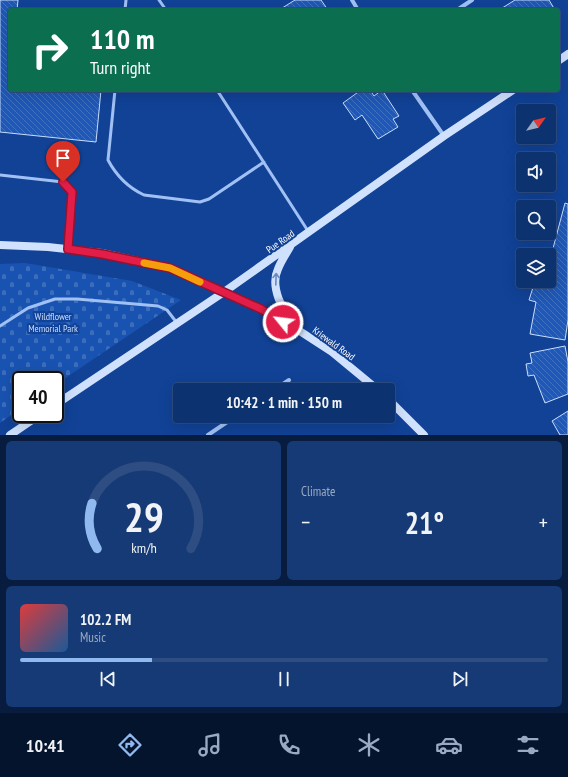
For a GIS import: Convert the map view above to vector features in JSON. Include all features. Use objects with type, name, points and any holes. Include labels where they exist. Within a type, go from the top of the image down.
[{"type":"street","points":[[460,8],[472,0]]},
{"type":"street","points":[[413,92],[444,136]]},
{"type":"street","name":"Pue Road","points":[[64,399],[224,292],[444,136],[510,92]]},
{"type":"street","name":"Kriewald Road","points":[[0,245],[68,249],[102,254],[170,268],[224,292],[294,328],[332,352],[370,383]]},
{"type":"street","points":[[291,245],[277,270],[275,280],[276,289],[284,311],[294,328]]},
{"type":"street","points":[[284,383],[289,380]]},
{"type":"street","points":[[395,406],[424,435]]},
{"type":"street","points":[[10,435],[28,423]]},
{"type":"street","points":[[208,435],[226,423]]},
{"type":"lane","points":[[115,92],[108,160],[117,173],[130,187],[144,195],[200,202],[209,199],[264,162]]},
{"type":"lane","points":[[218,92],[309,232]]},
{"type":"lane","points":[[0,175],[63,182],[69,187],[72,192],[68,249]]},
{"type":"lane","points":[[0,326],[28,308],[55,299],[77,299],[158,306],[168,310],[177,323]]},
{"type":"green space","name":"Wildflower Memorial Park","points":[[25,263],[132,281],[181,300],[64,379],[64,371],[12,371],[12,414],[0,423],[0,264]]},
{"type":"building","points":[[0,0],[18,0],[17,8],[8,8],[8,92],[101,92],[96,142],[0,132]]},
{"type":"building","points":[[295,0],[321,0],[327,8],[282,8]]},
{"type":"building","points":[[515,0],[549,0],[554,8],[502,8]]},
{"type":"building","points":[[358,92],[371,92],[374,96],[379,92],[383,92],[399,116],[393,119],[398,127],[378,139],[362,115],[355,120],[343,103]]},
{"type":"building","points":[[565,203],[568,204],[568,320],[565,340],[530,334],[536,302],[529,300],[533,288],[556,288],[556,248],[553,248]]},
{"type":"building","points":[[565,346],[568,362],[568,394],[545,403],[534,375],[528,376],[526,364],[532,363],[530,353]]},
{"type":"building","points":[[568,411],[568,435],[560,435],[552,421]]},
{"type":"slow traffic","points":[[144,263],[170,268],[200,282]]},
{"type":"route","points":[[63,182],[72,192],[68,249],[102,254],[170,268],[261,309],[283,322]]}]
